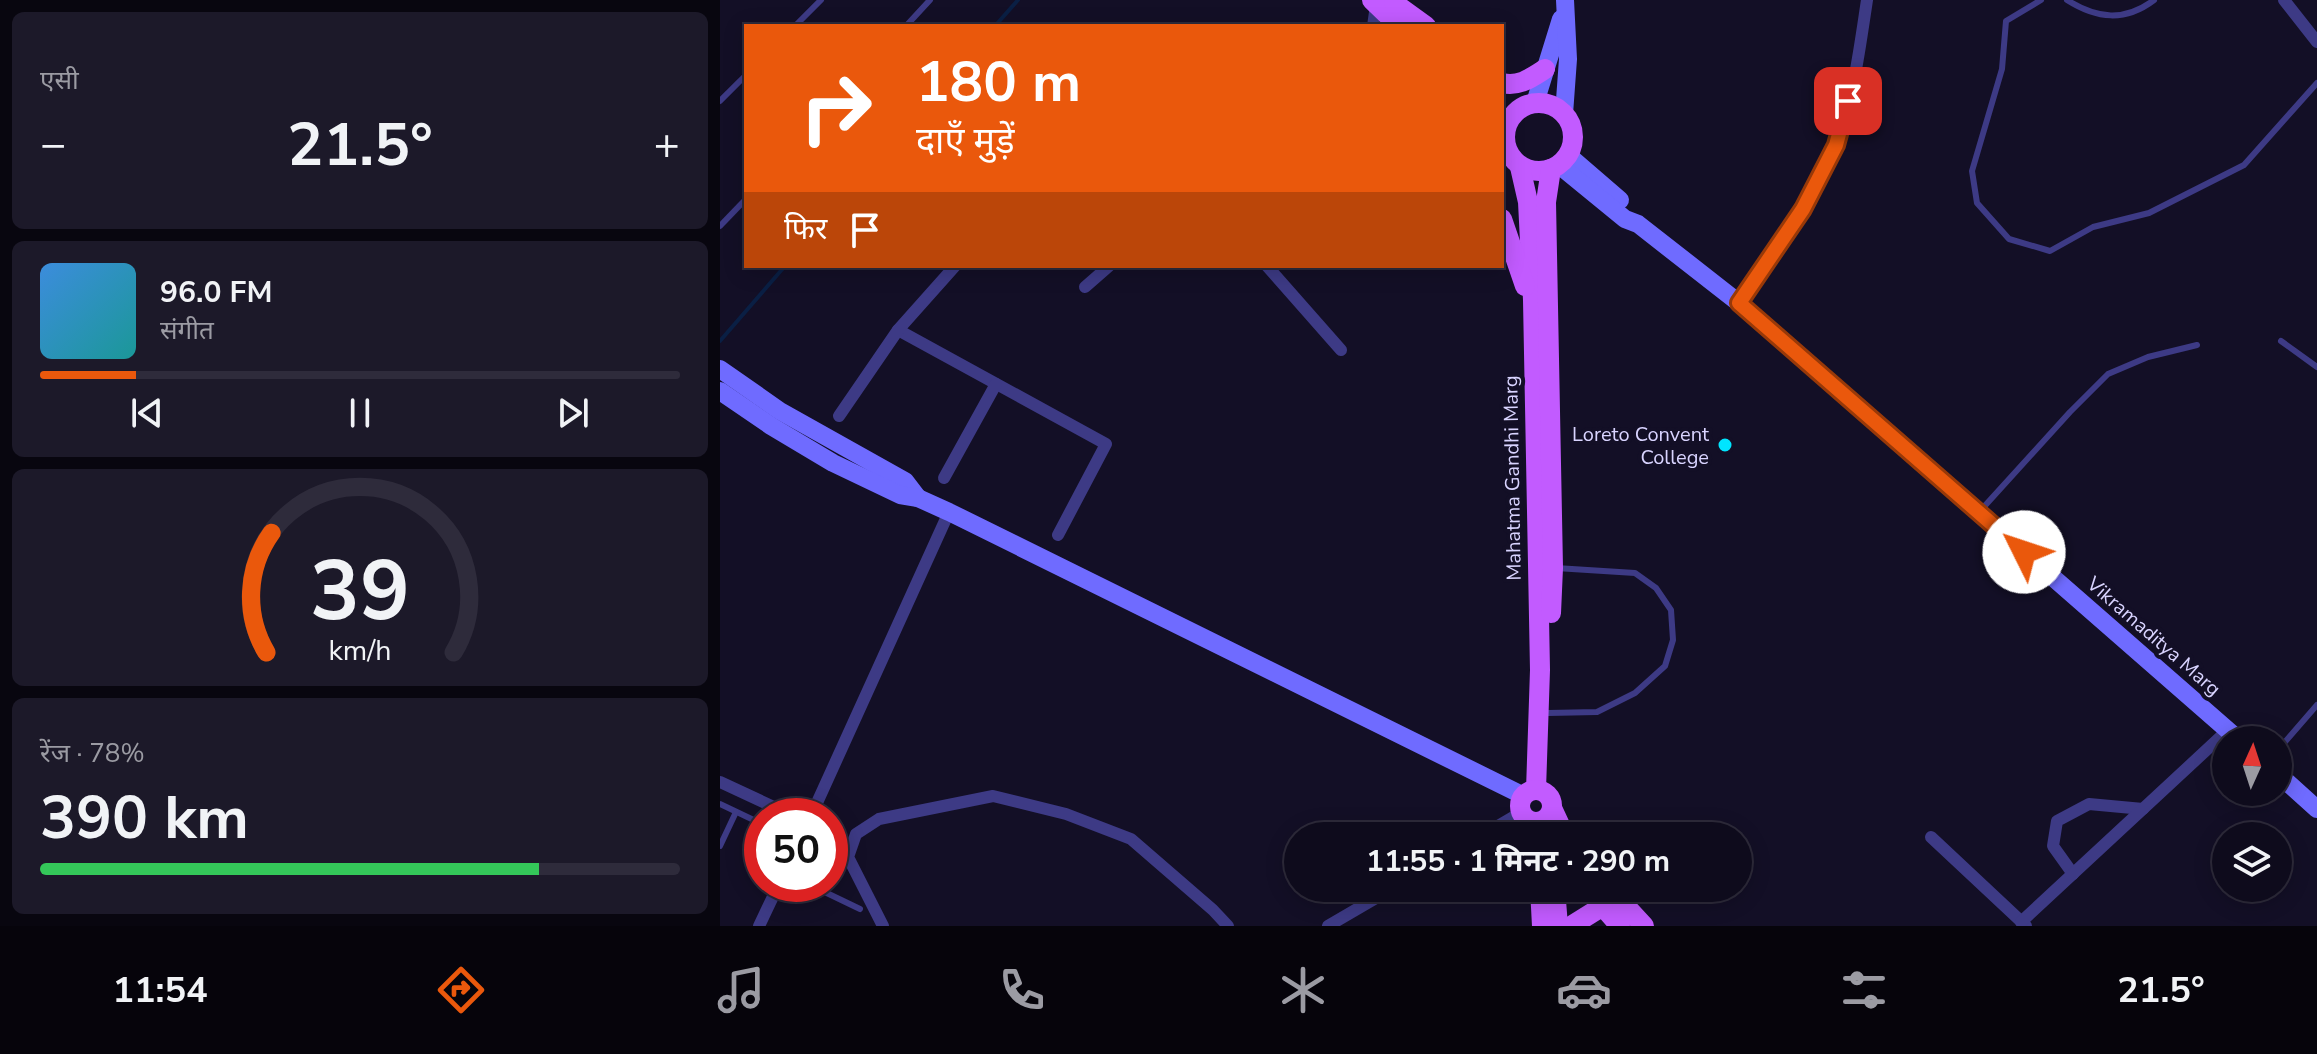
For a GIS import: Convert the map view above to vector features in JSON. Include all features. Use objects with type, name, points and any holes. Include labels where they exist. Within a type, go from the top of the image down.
[{"type":"main road","points":[[1533,103],[1565,2]]},
{"type":"main road","points":[[1564,114],[1568,59],[1565,2]]},
{"type":"main road","points":[[1382,7],[1397,24]]},
{"type":"main road","points":[[1382,7],[1413,24]]},
{"type":"main road","points":[[1382,7],[1421,24]]},
{"type":"main road","points":[[1504,84],[1526,82],[1545,69]]},
{"type":"main road","points":[[1504,96],[1548,104],[1564,114],[1574,132],[1573,146],[1559,163],[1543,172],[1520,167],[1504,143]]},
{"type":"main road","points":[[1504,134],[1511,117],[1522,107],[1533,103]]},
{"type":"main road","name":"Vikramaditya Marg","points":[[1559,163],[1634,212],[1638,224],[1739,303],[2224,726]]},
{"type":"main road","name":"Mahatma Gandhi Marg","points":[[1538,812],[1548,713],[1553,568],[1546,202],[1559,163]]},
{"type":"main road","name":"Mahatma Gandhi Marg","points":[[1520,167],[1528,202],[1533,300],[1540,670],[1538,812]]},
{"type":"main road","points":[[1504,225],[1533,300]]},
{"type":"main road","points":[[720,369],[776,418]]},
{"type":"main road","points":[[720,391],[905,481],[918,498],[1538,812]]},
{"type":"main road","points":[[2292,787],[2317,809]]},
{"type":"main road","points":[[1541,902],[1542,926]]},
{"type":"main road","points":[[1556,902],[1558,926]]},
{"type":"main road","points":[[1571,926],[1600,902]]},
{"type":"main road","points":[[1608,902],[1620,926]]},
{"type":"main road","points":[[1613,902],[1644,926]]},
{"type":"street","points":[[1739,303],[1803,209],[1836,145],[1854,79],[1867,0]]},
{"type":"street","points":[[2284,0],[2317,42]]},
{"type":"street","points":[[839,416],[898,330],[953,268]]},
{"type":"street","points":[[1085,287],[1107,268]]},
{"type":"street","points":[[1269,268],[1341,350]]},
{"type":"street","points":[[898,330],[1106,444],[1058,535]]},
{"type":"street","points":[[944,478],[996,384]]},
{"type":"street","points":[[819,798],[949,512]]},
{"type":"street","points":[[1931,837],[2024,924],[2143,809],[2212,753]]},
{"type":"street","points":[[720,782],[754,798]]},
{"type":"street","points":[[883,926],[848,857],[856,834],[879,819],[993,796],[1066,814],[1131,839],[1228,926]]},
{"type":"street","points":[[2073,874],[2053,846],[2057,821],[2089,804],[2143,809]]},
{"type":"street","points":[[1514,822],[1538,812]]},
{"type":"street","points":[[759,926],[770,902]]},
{"type":"street","points":[[1328,926],[1369,902]]},
{"type":"lane","points":[[797,24],[821,0]]},
{"type":"lane","points":[[908,24],[930,0]]},
{"type":"lane","points":[[2041,0],[2006,21],[2002,69],[1972,171],[1977,203],[2009,239],[2022,243],[2050,251],[2093,227],[2149,213],[2244,165],[2317,83]]},
{"type":"lane","points":[[2067,0],[2086,12],[2124,16],[2154,0]]},
{"type":"lane","points":[[720,101],[744,78]]},
{"type":"lane","points":[[720,226],[744,201]]},
{"type":"lane","points":[[2281,341],[2317,367]]},
{"type":"lane","points":[[1979,513],[2108,374],[2148,357],[2197,345]]},
{"type":"lane","points":[[1548,713],[1597,712],[1635,693],[1665,666],[1673,640],[1671,610],[1656,588],[1635,573],[1553,568]]},
{"type":"lane","points":[[2292,734],[2317,705]]},
{"type":"lane","points":[[720,804],[744,816]]},
{"type":"lane","points":[[720,846],[736,812]]},
{"type":"lane","points":[[845,902],[860,909]]},
{"type":"waterway","points":[[997,24],[1018,0]]},
{"type":"waterway","points":[[720,341],[783,268]]},
{"type":"place","name":"Loreto Convent College","points":[[1725,445]]},
{"type":"route","points":[[1848,101],[1836,145],[1803,209],[1739,303],[2024,552]]}]
